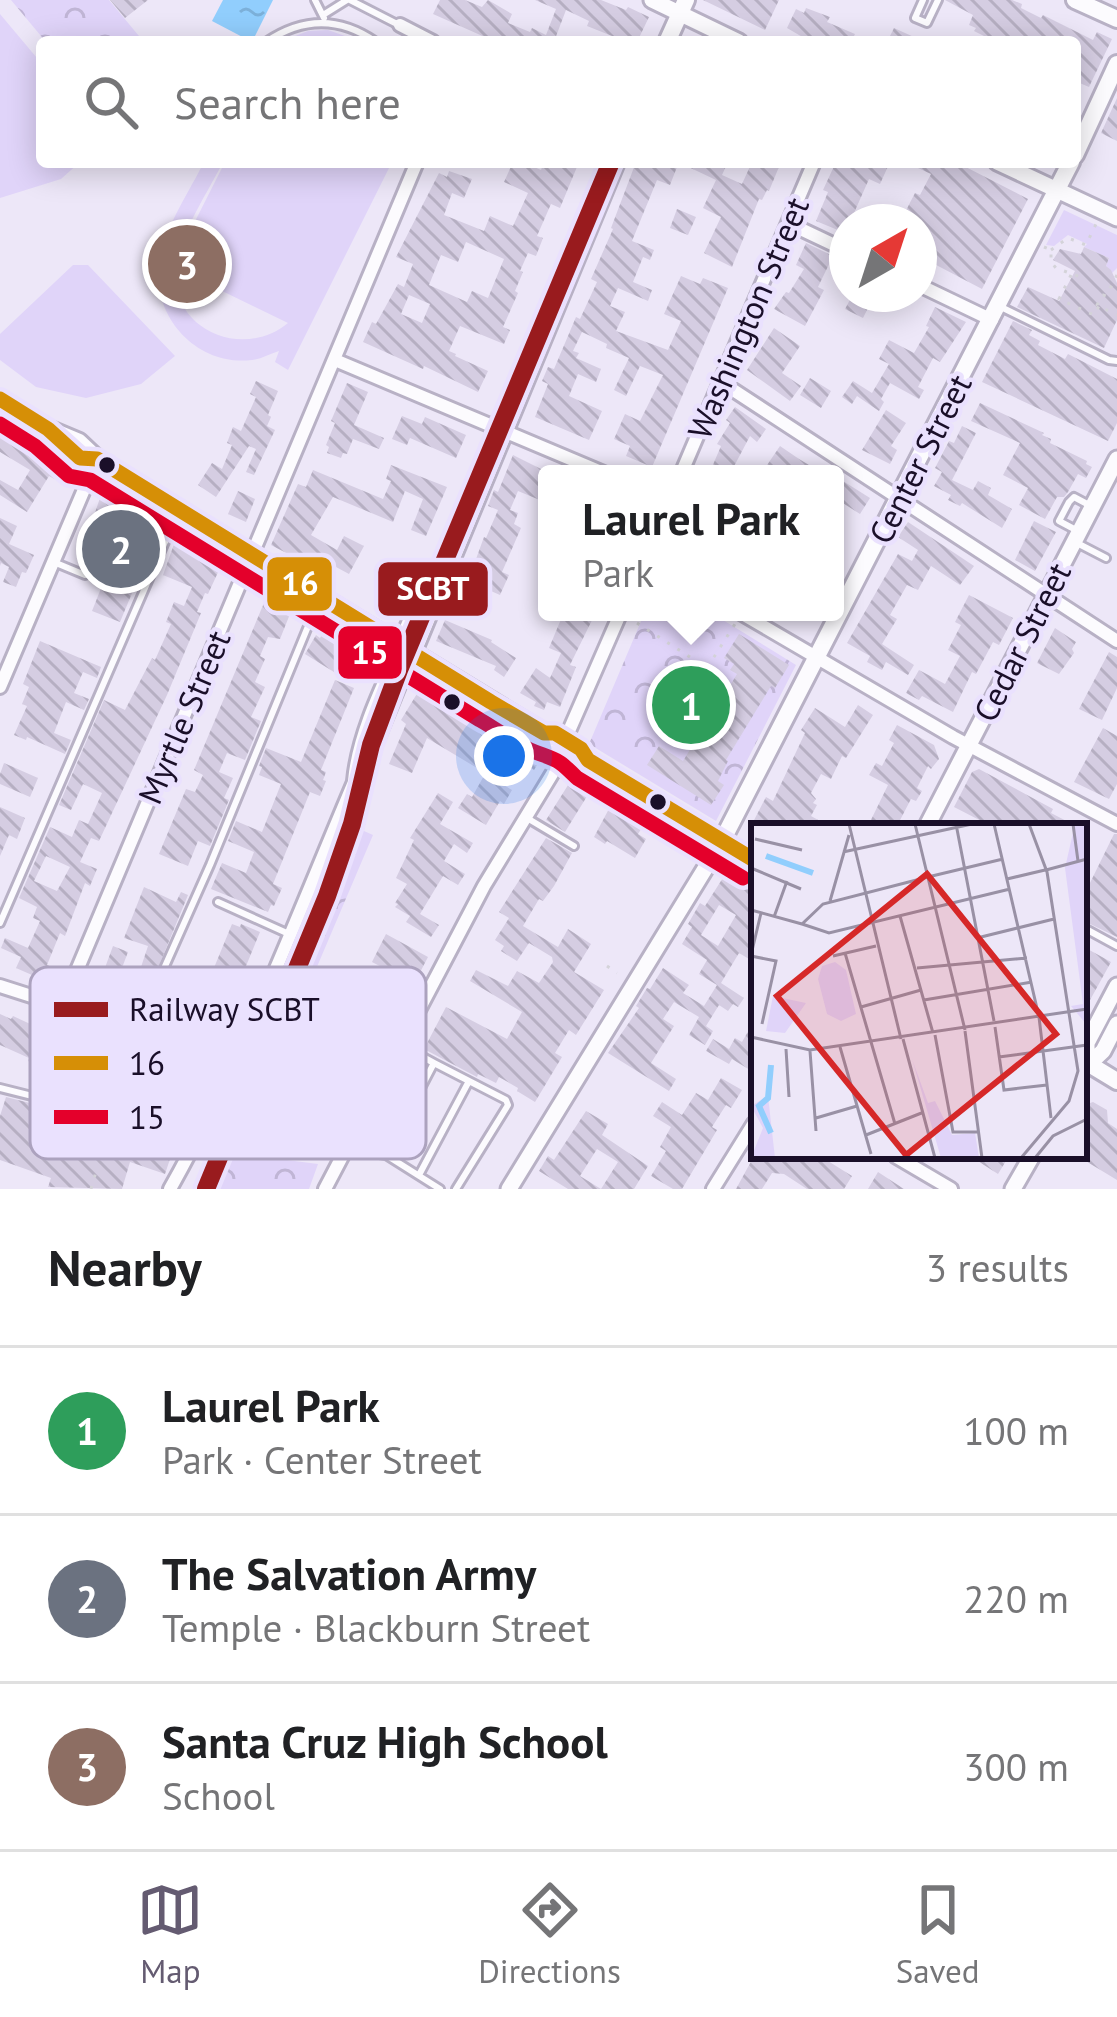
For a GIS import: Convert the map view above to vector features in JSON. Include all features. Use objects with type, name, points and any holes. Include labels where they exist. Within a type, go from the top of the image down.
[{"type":"main road","points":[[1075,0],[1117,20]]},
{"type":"main road","points":[[657,36],[673,6]]},
{"type":"main road","points":[[668,36],[673,6]]},
{"type":"main road","name":"Center Street","points":[[1081,141],[1117,64]]},
{"type":"main road","points":[[406,651],[601,168]]},
{"type":"main road","points":[[498,429],[613,168]]},
{"type":"main road","name":"Center Street","points":[[844,605],[1068,168]]},
{"type":"main road","points":[[0,399],[79,442],[97,459],[406,651],[544,733],[555,733],[578,758],[589,760],[751,858]]},
{"type":"main road","name":"Center Street","points":[[722,841],[836,621]]},
{"type":"main road","points":[[1087,1065],[1117,1081]]},
{"type":"street","points":[[673,6],[728,36]]},
{"type":"street","points":[[400,26],[421,36]]},
{"type":"street","name":"Myrtle Street","points":[[78,967],[415,168]]},
{"type":"street","name":"Washington Street","points":[[686,465],[811,168]]},
{"type":"street","points":[[1010,168],[1117,218]]},
{"type":"street","points":[[788,224],[829,243]]},
{"type":"street","points":[[937,292],[995,313]]},
{"type":"street","points":[[335,360],[584,465]]},
{"type":"street","points":[[721,382],[1114,635]]},
{"type":"street","points":[[0,687],[97,459]]},
{"type":"street","name":"Cedar Street","points":[[929,823],[1115,467]]},
{"type":"street","points":[[426,997],[566,745],[617,621]]},
{"type":"street","points":[[745,621],[968,746],[1116,819]]},
{"type":"street","points":[[275,967],[354,782],[374,747],[406,651]]},
{"type":"street","name":"Center Street","points":[[509,1189],[722,841]]},
{"type":"street","points":[[0,986],[30,996]]},
{"type":"street","points":[[1087,1043],[1117,986]]},
{"type":"street","points":[[1087,1063],[1103,1051],[1117,1024]]},
{"type":"street","points":[[713,1189],[751,1128]]},
{"type":"street","points":[[170,1189],[186,1159]]},
{"type":"street","points":[[326,1189],[341,1159]]},
{"type":"street","points":[[900,1159],[950,1189]]},
{"type":"street","points":[[1013,1189],[1030,1159]]},
{"type":"lane","points":[[315,0],[324,18],[367,36]]},
{"type":"lane","points":[[278,36],[324,18],[348,0],[400,26]]},
{"type":"lane","points":[[923,0],[915,18],[927,23],[938,0]]},
{"type":"lane","points":[[995,313],[1117,361]]},
{"type":"lane","points":[[0,923],[179,511]]},
{"type":"lane","points":[[1077,536],[1106,558]]},
{"type":"lane","points":[[53,561],[85,575]]},
{"type":"lane","points":[[165,967],[320,598]]},
{"type":"lane","points":[[527,818],[574,847]]},
{"type":"lane","points":[[218,902],[289,934]]},
{"type":"lane","points":[[1087,930],[1117,946]]},
{"type":"lane","points":[[426,1059],[506,1100],[508,1106],[456,1189]]},
{"type":"lane","points":[[426,1078],[434,1063]]},
{"type":"lane","points":[[418,1175],[469,1081]]},
{"type":"lane","points":[[0,1088],[30,1095]]},
{"type":"lane","points":[[392,1159],[440,1189]]},
{"type":"path","points":[[1051,250],[1068,238],[1086,245],[1097,223]]},
{"type":"path","points":[[1042,246],[1051,250]]},
{"type":"path","points":[[1051,250],[1051,262],[1083,278]]},
{"type":"path","points":[[1071,275],[1059,299],[1094,315],[1099,306]]},
{"type":"path","points":[[1117,275],[1096,305],[1117,315]]},
{"type":"path","points":[[637,623],[707,668],[736,621]]},
{"type":"path","points":[[607,966],[617,973]]},
{"type":"path","points":[[91,1189],[98,1168]]},
{"type":"green space","points":[[11,0],[109,0],[139,36],[41,36]]},
{"type":"green space","points":[[0,14],[36,57],[36,168],[73,168],[61,179],[0,198]]},
{"type":"green space","points":[[328,30],[345,36],[295,36]]},
{"type":"green space","points":[[201,168],[220,168],[183,240],[176,266],[177,288],[196,322],[230,338],[250,339],[288,323],[177,269],[181,249],[222,168],[389,168],[288,370],[275,362],[279,351],[252,360],[231,360],[211,355],[180,332],[161,297],[158,278],[173,220]]},
{"type":"green space","points":[[1064,210],[1117,235],[1117,268],[1112,273],[1106,266],[1109,258],[1068,235],[1054,246],[1046,245]]},
{"type":"green space","points":[[73,265],[88,265],[175,356],[141,384],[86,398],[36,387],[0,360],[0,334]]},
{"type":"green space","points":[[641,621],[725,621],[796,665],[716,821],[589,744]]},
{"type":"green space","points":[[374,777],[364,831],[373,835],[317,967],[294,967]]},
{"type":"green space","points":[[214,1159],[318,1164],[309,1189],[201,1189]]},
{"type":"water","points":[[223,0],[273,0],[255,36],[241,36],[212,21]]},
{"type":"building","points":[[110,0],[148,0],[125,18]]},
{"type":"building","points":[[440,0],[465,0],[482,7],[488,0],[512,14],[508,23],[546,35],[556,9],[535,0],[601,0],[649,17],[640,36],[612,36],[566,10],[556,36],[482,36],[433,14]]},
{"type":"building","points":[[703,0],[779,0],[765,30]]},
{"type":"building","points":[[945,0],[1012,0],[1093,40],[1097,32],[1112,39],[1089,87],[1081,84],[1081,36],[984,36],[969,25],[973,15]]},
{"type":"building","points":[[806,8],[830,17],[827,22],[855,34],[801,36],[787,28],[796,9],[804,13]]},
{"type":"building","points":[[1117,98],[1117,141],[1101,133]]},
{"type":"building","points":[[510,168],[577,168],[560,208],[551,204],[537,236],[543,238],[536,256],[528,253],[520,271],[518,293],[503,327],[510,330],[504,344],[460,326],[449,351],[488,371],[478,392],[363,342],[398,284],[404,287],[413,264],[396,257],[439,173],[447,177],[449,171],[472,179],[464,198],[452,193],[444,215],[484,231],[490,216],[513,226],[528,193],[504,182]],"holes":[[[466,242],[504,259],[488,298],[472,291],[467,302],[429,285],[441,255],[458,262]],[[409,295],[430,304],[422,323],[401,314]]]},
{"type":"building","points":[[634,168],[677,168],[670,185],[657,180],[632,241],[654,250],[650,260],[643,257],[633,282],[652,290],[648,301],[618,288],[610,306],[625,312],[616,331],[668,350],[681,321],[664,314],[681,276],[728,288],[653,465],[626,456],[630,446],[614,439],[625,414],[640,421],[663,375],[640,366],[626,396],[614,390],[629,358],[582,332],[573,351],[579,353],[576,358],[601,369],[596,382],[578,374],[569,396],[602,411],[589,440],[535,417],[548,384],[542,381],[548,367],[554,369],[597,282],[591,279]]},
{"type":"building","points":[[691,168],[725,168],[722,175],[742,184],[749,168],[779,168],[769,191],[759,199],[732,267],[704,253],[721,217],[703,208],[716,180]]},
{"type":"building","points":[[833,168],[887,168],[880,184],[869,179],[858,204],[829,204],[829,226],[816,221],[828,192],[823,190]]},
{"type":"building","points":[[918,168],[968,168],[1028,199],[982,289],[937,265],[937,204],[909,204],[915,193],[920,195],[931,174]]},
{"type":"building","points":[[677,209],[696,217],[688,235],[670,228]]},
{"type":"building","points":[[806,243],[829,254],[818,287],[824,290],[805,326],[774,309],[804,269],[796,265]]},
{"type":"building","points":[[1084,247],[1109,258],[1106,266],[1117,283],[1117,320],[1104,348],[1017,307],[1028,287],[1059,301],[1075,271],[1053,260],[1060,249],[1081,254]]},
{"type":"building","points":[[937,308],[966,322],[940,362],[933,358],[918,387],[924,390],[919,399],[890,383],[879,411],[857,396],[852,404],[842,397],[853,381],[872,393],[889,364],[879,359],[889,340],[914,353]]},
{"type":"building","points":[[1013,321],[1032,330],[1029,335],[1040,341],[1038,345],[1117,379],[1117,423],[1108,441],[982,382]]},
{"type":"building","points":[[774,328],[800,346],[782,373],[801,386],[790,401],[747,370]]},
{"type":"building","points":[[810,378],[831,391],[821,408],[800,395]]},
{"type":"building","points":[[256,381],[278,391],[267,426],[275,430],[254,475],[246,472],[256,449],[249,446],[216,497],[198,485],[212,463],[222,469],[233,427],[241,431],[256,397],[250,394]]},
{"type":"building","points":[[347,383],[368,392],[354,425],[384,438],[379,449],[353,439],[341,458],[327,453],[326,445]]},
{"type":"building","points":[[980,403],[1044,433],[1050,443],[1092,467],[1086,478],[1078,474],[1064,497],[1057,497],[1045,519],[1019,505],[1028,488],[1003,475],[1020,443],[971,421]]},
{"type":"building","points":[[735,407],[766,429],[757,442],[750,436],[735,465],[713,465],[721,446],[717,444],[730,423],[726,420]]},
{"type":"building","points":[[886,410],[906,423],[891,446],[897,450],[890,464],[862,450]]},
{"type":"building","points":[[402,416],[422,424],[425,417],[466,435],[456,458],[410,438],[407,445],[392,439]]},
{"type":"building","points":[[962,426],[976,433],[952,480],[973,490],[978,481],[991,488],[988,495],[1012,509],[1002,528],[962,503],[948,500],[951,495],[934,486],[942,472],[935,468]]},
{"type":"building","points":[[0,429],[69,468],[60,482],[49,476],[27,512],[0,495],[0,480],[18,490],[30,470],[0,452]]},
{"type":"building","points":[[780,446],[809,465],[767,465]]},
{"type":"building","points":[[513,455],[538,468],[538,499],[518,491],[510,510],[518,513],[514,524],[521,528],[502,572],[509,575],[500,595],[468,581],[498,510],[488,506],[494,490],[498,492]]},
{"type":"building","points":[[391,465],[447,487],[426,536],[411,530],[423,499],[405,491],[393,522],[333,497],[311,535],[337,550],[344,536],[364,546],[349,574],[323,560],[319,567],[311,566],[271,545],[298,484],[306,487],[313,470],[383,499],[391,481],[386,479]]},
{"type":"building","points":[[844,482],[870,498],[860,514],[844,504]]},
{"type":"building","points":[[238,491],[255,499],[246,522],[228,514]]},
{"type":"building","points":[[101,495],[133,508],[126,526],[155,538],[120,622],[92,611],[111,563],[82,551]]},
{"type":"building","points":[[0,518],[17,526],[9,544],[34,555],[16,587],[3,582],[9,567],[0,566]]},
{"type":"building","points":[[1034,521],[1056,532],[1035,571],[1015,560]]},
{"type":"building","points":[[908,522],[974,566],[960,585],[931,566],[918,590],[907,585],[890,615],[897,619],[882,644],[914,665],[908,675],[886,662],[880,669],[867,662],[870,656],[847,643],[898,554],[912,561],[918,550],[898,537]]},
{"type":"building","points":[[174,544],[220,568],[99,841],[91,838],[80,862],[97,869],[90,886],[85,883],[65,936],[60,933],[47,965],[52,967],[30,967],[30,974],[16,968],[21,957],[1,948],[5,938],[28,948],[40,921],[33,918],[37,907],[19,898],[50,827],[72,837],[79,820],[88,824],[102,793],[83,784],[71,810],[59,805],[104,700],[125,710],[152,658],[155,660],[171,624],[166,622],[174,602],[184,606],[192,587],[163,575]],"holes":[[[46,856],[70,867],[57,891],[34,881]]]},
{"type":"building","points":[[969,595],[1013,618],[999,645],[993,642],[976,674],[972,672],[953,712],[906,693],[919,670],[945,684],[960,656],[948,650]]},
{"type":"building","points":[[266,598],[292,609],[280,639],[268,637],[260,656],[265,659],[255,682],[265,687],[251,717],[261,721],[245,760],[227,753],[219,772],[233,778],[224,798],[229,800],[210,846],[198,841],[188,866],[159,854],[186,789],[195,792],[203,775],[194,770]]},
{"type":"building","points":[[445,620],[492,640],[516,658],[504,677],[494,670],[496,666],[436,641]]},
{"type":"building","points":[[560,621],[592,621],[570,665],[576,667],[560,707],[547,702],[544,710],[520,693],[536,668],[550,678],[561,653],[549,648]]},
{"type":"building","points":[[1055,628],[1076,642],[1059,674],[1037,663]]},
{"type":"building","points":[[323,633],[354,652],[342,677],[305,654],[316,635],[320,638]]},
{"type":"building","points":[[739,634],[789,665],[726,760],[718,781],[724,785],[711,805],[647,765],[659,746],[683,761],[707,722],[692,713],[706,689],[722,699],[737,674],[730,670],[734,664],[724,658]]},
{"type":"building","points":[[40,641],[101,667],[97,678],[83,672],[74,693],[89,699],[84,710],[66,702],[54,733],[71,740],[65,754],[14,735],[27,706],[22,704],[29,687],[23,684]]},
{"type":"building","points":[[1109,652],[1117,657],[1117,688],[1102,720],[1079,709]]},
{"type":"building","points":[[335,680],[354,688],[321,770],[326,772],[326,781],[320,796],[310,792],[273,884],[282,888],[274,906],[268,912],[211,889],[222,863],[246,873],[254,852],[228,841],[236,821],[262,832],[281,784],[259,775],[266,748],[301,762]]},
{"type":"building","points":[[418,692],[500,740],[482,771],[427,738],[412,773],[389,764],[406,724],[401,720]]},
{"type":"building","points":[[858,705],[873,715],[831,779],[821,774],[811,793],[817,805],[811,816],[824,823],[753,823],[766,797],[773,801],[805,733],[801,730],[815,708],[845,727]]},
{"type":"building","points":[[897,725],[934,745],[939,759],[931,769],[928,766],[917,788],[922,791],[916,801],[911,799],[899,823],[869,823],[888,785],[869,775],[876,763],[882,766],[894,743],[889,740]]},
{"type":"building","points":[[1103,728],[1117,736],[1117,784],[1109,799],[1074,782]]},
{"type":"building","points":[[512,735],[541,752],[534,770],[501,750]]},
{"type":"building","points":[[4,763],[38,778],[30,797],[0,784]]},
{"type":"building","points":[[979,769],[1070,823],[985,823],[954,807],[972,772]]},
{"type":"building","points":[[485,774],[512,790],[486,825],[458,808],[467,794],[472,797]]},
{"type":"building","points":[[575,774],[594,785],[565,832],[546,820]]},
{"type":"building","points":[[438,793],[453,802],[440,824],[473,843],[467,853],[454,844],[444,861],[465,874],[458,885],[443,876],[420,914],[439,925],[431,937],[406,922],[410,916],[395,907],[407,884],[396,878],[414,840],[410,838]]},
{"type":"building","points":[[611,805],[643,826],[638,834],[646,839],[635,858],[594,837]]},
{"type":"building","points":[[0,807],[25,818],[17,839],[9,835],[0,856]]},
{"type":"building","points":[[1117,834],[1117,937],[1087,922],[1087,889]]},
{"type":"building","points":[[546,838],[572,853],[523,926],[558,947],[568,929],[591,944],[574,972],[604,990],[576,1035],[569,1030],[555,1053],[562,1057],[535,1102],[499,1077],[496,1083],[477,1077],[426,1050],[446,1007],[507,1039],[522,1012],[470,981],[476,970],[508,986],[517,971],[539,983],[553,962],[529,943],[517,961],[501,951],[504,946],[495,940],[509,918],[499,912]]},
{"type":"building","points":[[726,873],[751,890],[751,960],[739,953],[721,983],[744,998],[728,1011],[719,1005],[706,1026],[713,1031],[705,1045],[689,1035],[699,1017],[674,1002],[663,1019],[674,1026],[651,1063],[676,1079],[669,1091],[608,1053],[663,968],[689,985],[683,993],[704,1006],[717,985],[699,974],[707,960],[682,944],[700,903],[705,906]],"holes":[[[719,905],[736,915],[718,946],[701,935]]]},
{"type":"building","points":[[144,887],[176,902],[181,892],[188,895],[158,967],[141,967],[148,946],[124,938]]},
{"type":"building","points":[[232,924],[260,932],[246,967],[214,967]]},
{"type":"building","points":[[386,934],[428,957],[423,967],[382,967],[372,962]]},
{"type":"building","points":[[113,946],[128,952],[122,967],[105,967]]},
{"type":"building","points":[[1087,949],[1111,962],[1087,1006]]},
{"type":"building","points":[[0,1014],[30,1024],[30,1062],[0,1045]]},
{"type":"building","points":[[751,1026],[750,1070],[706,1051],[713,1039],[729,1049],[735,1038],[742,1042]]},
{"type":"building","points":[[721,1078],[742,1090],[712,1127],[717,1130],[682,1189],[673,1189],[651,1176],[666,1151],[660,1147],[671,1127],[653,1116],[662,1102],[682,1115],[696,1093],[708,1100]]},
{"type":"building","points":[[6,1097],[30,1103],[30,1159],[170,1159],[165,1174],[130,1162],[122,1189],[48,1187],[51,1178],[0,1160],[0,1116]]},
{"type":"building","points":[[1093,1102],[1107,1110],[1108,1123],[1117,1129],[1117,1180],[1084,1160],[1087,1104]]},
{"type":"building","points":[[586,1111],[608,1124],[602,1135],[648,1166],[634,1189],[601,1189],[568,1189],[539,1171],[548,1156],[554,1160]],"holes":[[[597,1149],[618,1162],[601,1189],[580,1176]]]},
{"type":"building","points":[[752,1159],[825,1159],[852,1176],[844,1189],[807,1189],[784,1174],[772,1173],[762,1189],[736,1189]]},
{"type":"building","points":[[975,1159],[1007,1159],[998,1174]]},
{"type":"building","points":[[878,1172],[904,1189],[868,1189]]},
{"type":"rail line","name":"SCBT","points":[[298,967],[352,824],[371,745],[399,670],[608,168]]},
{"type":"rail line","name":"SCBT","points":[[206,1189],[218,1159]]},
{"type":"transit line","name":"16","points":[[0,399],[48,429],[80,458],[97,459],[491,702],[544,733],[555,733],[581,749],[588,760],[751,858]]},
{"type":"transit line","name":"15","points":[[0,424],[69,476],[90,480],[514,741],[558,761],[577,778],[743,878]]},
{"type":"place","name":"Santa Cruz High School","points":[[187,264]]},
{"type":"place","name":"The Salvation Army","points":[[121,549]]},
{"type":"place","name":"Laurel Park","points":[[691,705]]}]
